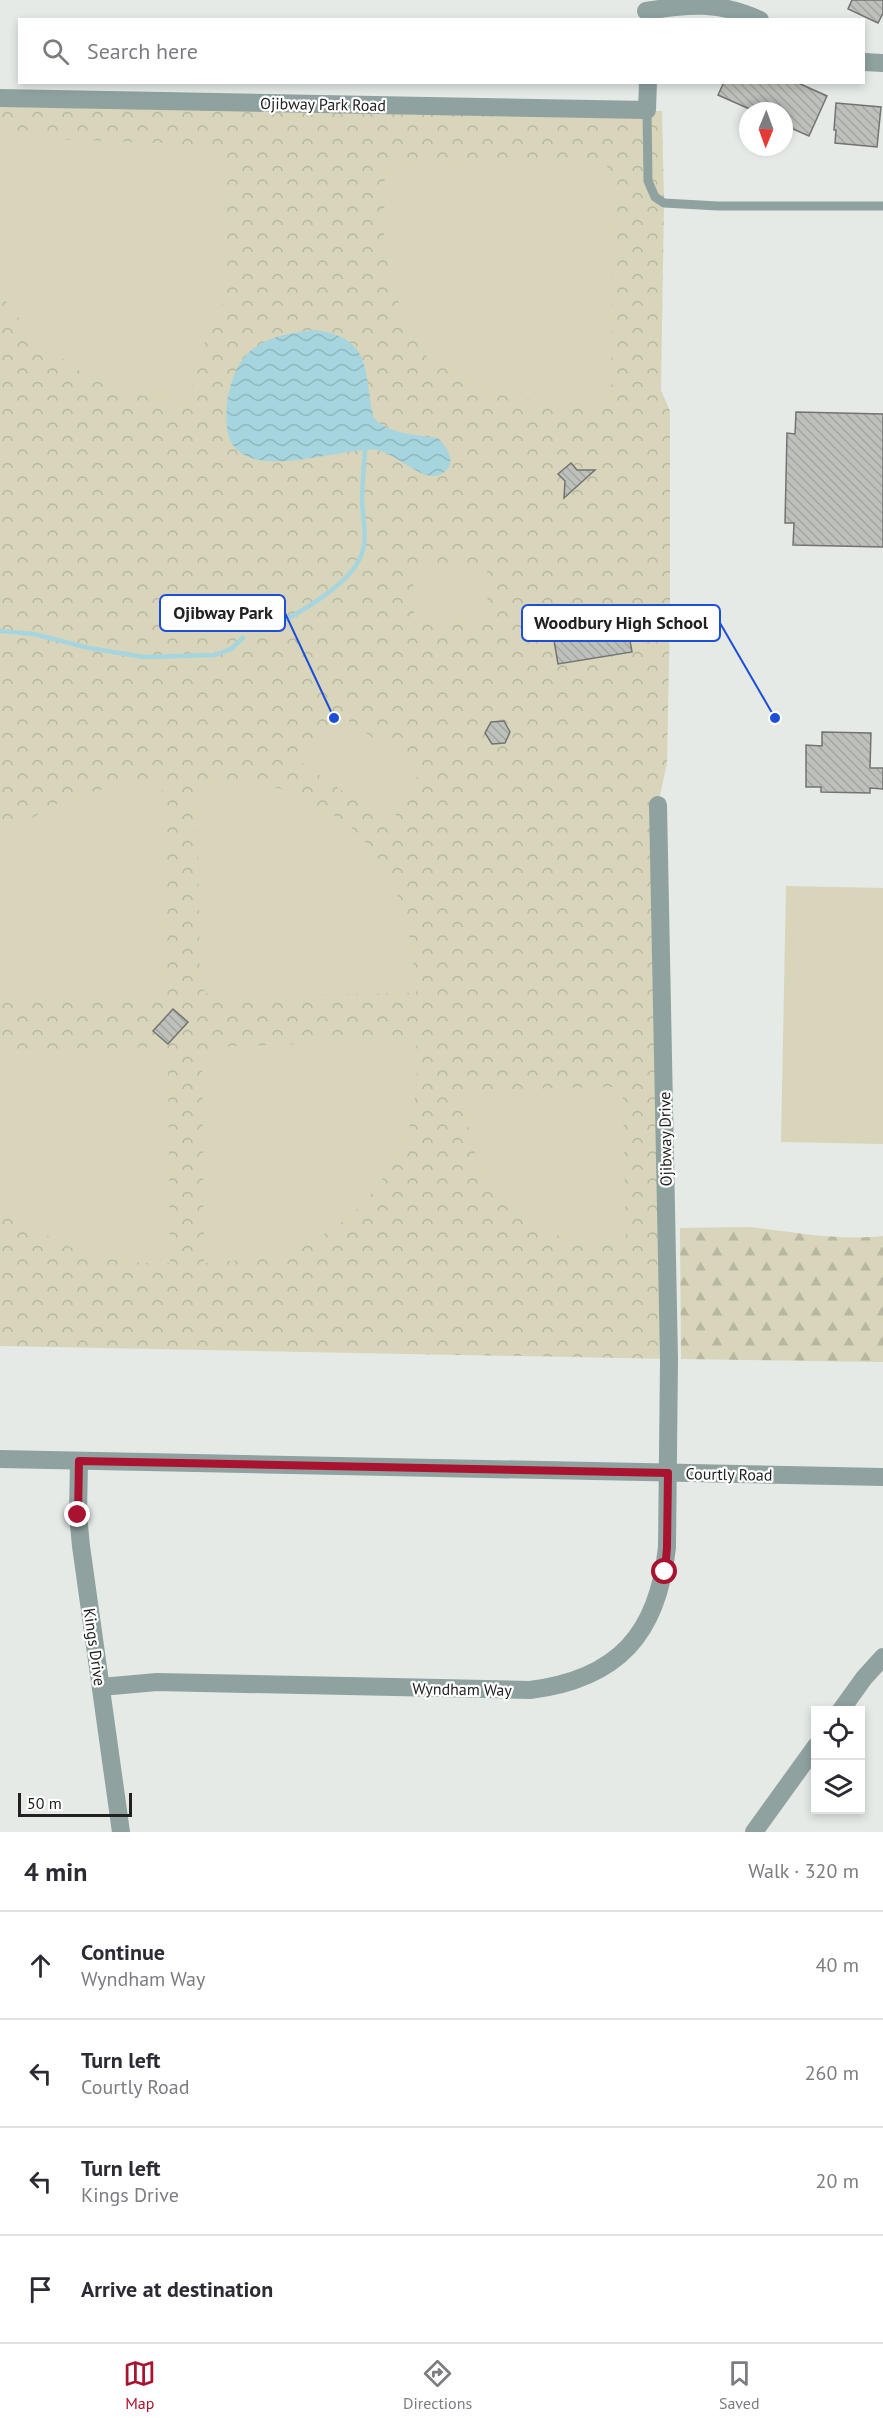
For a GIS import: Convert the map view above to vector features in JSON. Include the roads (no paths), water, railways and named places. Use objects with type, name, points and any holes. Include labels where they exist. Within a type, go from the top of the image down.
[{"type":"street","points":[[646,10],[695,4],[711,5],[732,9],[755,18]]},
{"type":"street","points":[[865,62],[883,63]]},
{"type":"street","points":[[647,110],[648,84]]},
{"type":"street","name":"Ojibway Park Road","points":[[0,98],[647,110]]},
{"type":"street","name":"Ojibway Drive","points":[[658,805],[669,1347],[668,1473]]},
{"type":"street","name":"Courtly Road","points":[[0,1459],[883,1477]]},
{"type":"street","name":"Kings Drive","points":[[79,1461],[78,1515],[81,1546],[121,1832]]},
{"type":"street","name":"Wyndham Way","points":[[101,1687],[157,1682],[530,1690],[561,1686],[586,1677],[609,1663],[632,1644],[648,1622],[658,1599],[665,1572],[667,1547],[668,1473]]},
{"type":"street","points":[[844,1706],[883,1657]]},
{"type":"street","points":[[754,1832],[811,1753]]},
{"type":"lane","points":[[647,110],[648,181],[656,197],[664,203],[718,206],[883,206]]},
{"type":"water","points":[[315,330],[334,334],[357,349],[366,372],[374,418],[395,431],[438,438],[446,447],[450,457],[449,467],[445,471],[439,475],[425,474],[377,450],[360,450],[290,461],[267,461],[248,457],[234,446],[227,427],[227,406],[233,379],[241,362],[248,353],[268,340],[291,333]]},
{"type":"waterway","points":[[272,627],[309,606],[335,587],[355,567],[361,556],[365,536],[362,501],[365,451]]},
{"type":"waterway","points":[[0,631],[34,634],[89,648],[144,657],[215,655],[231,649],[243,638]]},
{"type":"place","name":"Ojibway Park","points":[[334,718]]},
{"type":"place","name":"Woodbury High School","points":[[775,718]]}]
